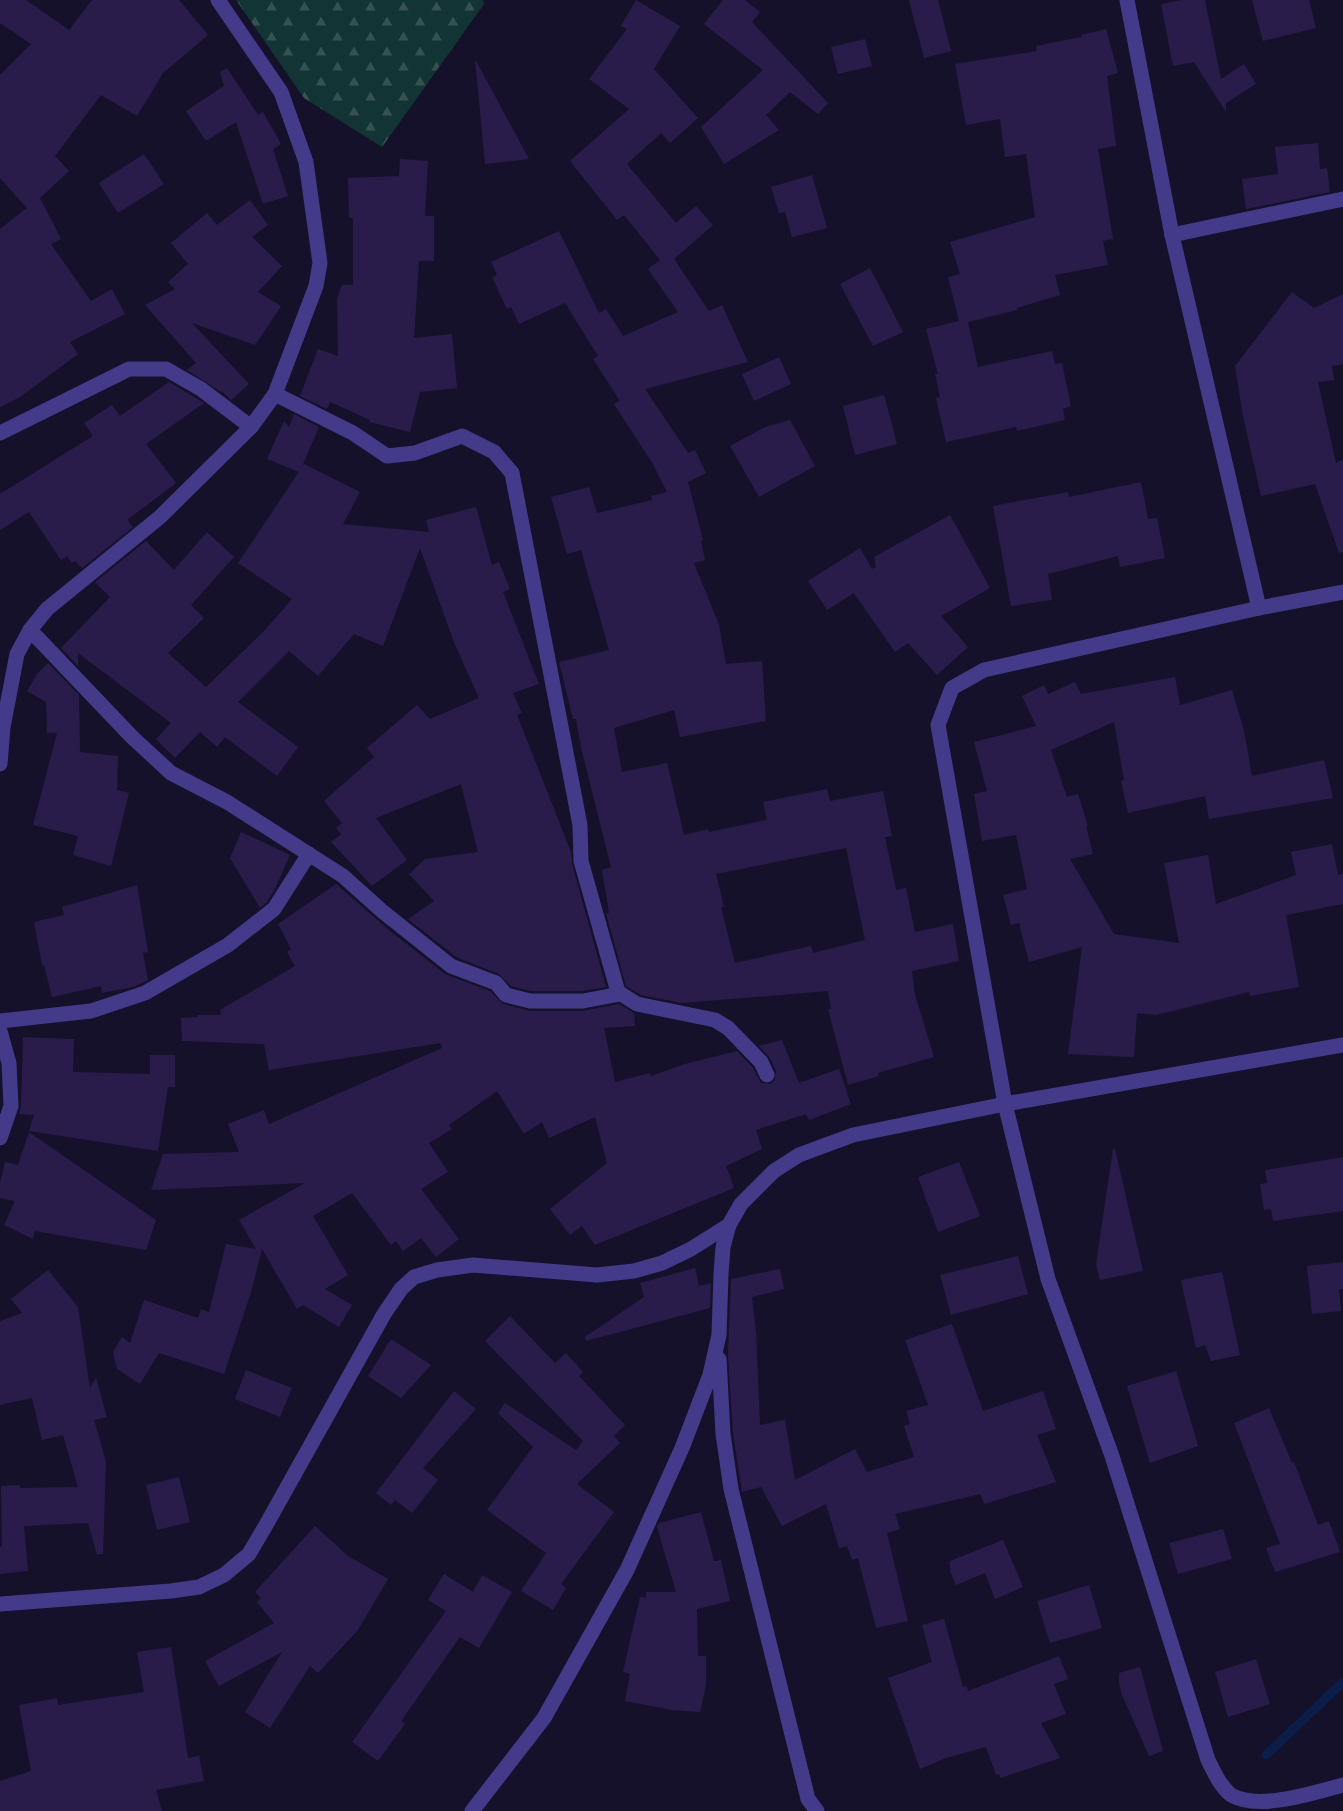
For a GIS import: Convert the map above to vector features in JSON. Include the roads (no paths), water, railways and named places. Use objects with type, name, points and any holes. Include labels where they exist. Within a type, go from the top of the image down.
[{"type":"street","points":[[0,764],[3,728],[17,654],[30,630],[47,609],[160,517],[251,427],[274,394],[315,286],[320,263],[306,162],[281,92],[218,0]]},
{"type":"street","points":[[1127,0],[1172,236],[1259,608]]},
{"type":"street","points":[[1172,236],[1343,199]]},
{"type":"street","points":[[0,433],[129,369],[166,369],[201,389],[251,427]]},
{"type":"street","points":[[274,394],[353,433],[387,456],[415,453],[462,436],[494,452],[512,473],[580,825],[581,861],[618,992],[637,1004],[715,1020],[728,1028],[761,1062],[767,1075]]},
{"type":"street","points":[[1343,592],[1259,608],[984,670],[952,688],[938,725],[1005,1104],[1048,1279],[1112,1455],[1208,1760],[1231,1795],[1249,1803],[1268,1804],[1343,1785]]},
{"type":"street","points":[[30,630],[132,737],[171,772],[226,802],[343,876],[382,911],[451,966],[496,983],[506,995],[530,1001],[582,1001],[620,994]]},
{"type":"street","points":[[0,1021],[91,1011],[146,993],[228,945],[274,909],[309,854]]},
{"type":"street","points":[[0,1031],[9,1063],[11,1106],[0,1138]]},
{"type":"street","points":[[810,1807],[731,1488],[723,1434],[719,1335],[723,1247],[729,1225],[741,1204],[774,1172],[799,1155],[853,1135],[1005,1104],[1343,1045]]},
{"type":"street","points":[[0,1604],[199,1587],[224,1575],[238,1564],[249,1554],[266,1525],[384,1314],[401,1289],[414,1276],[473,1265],[597,1275],[634,1271],[662,1263],[691,1249],[729,1225]]},
{"type":"street","points":[[471,1811],[544,1718],[627,1570],[686,1437],[710,1375],[719,1335]]},
{"type":"waterway","points":[[1266,1755],[1343,1682]]}]
